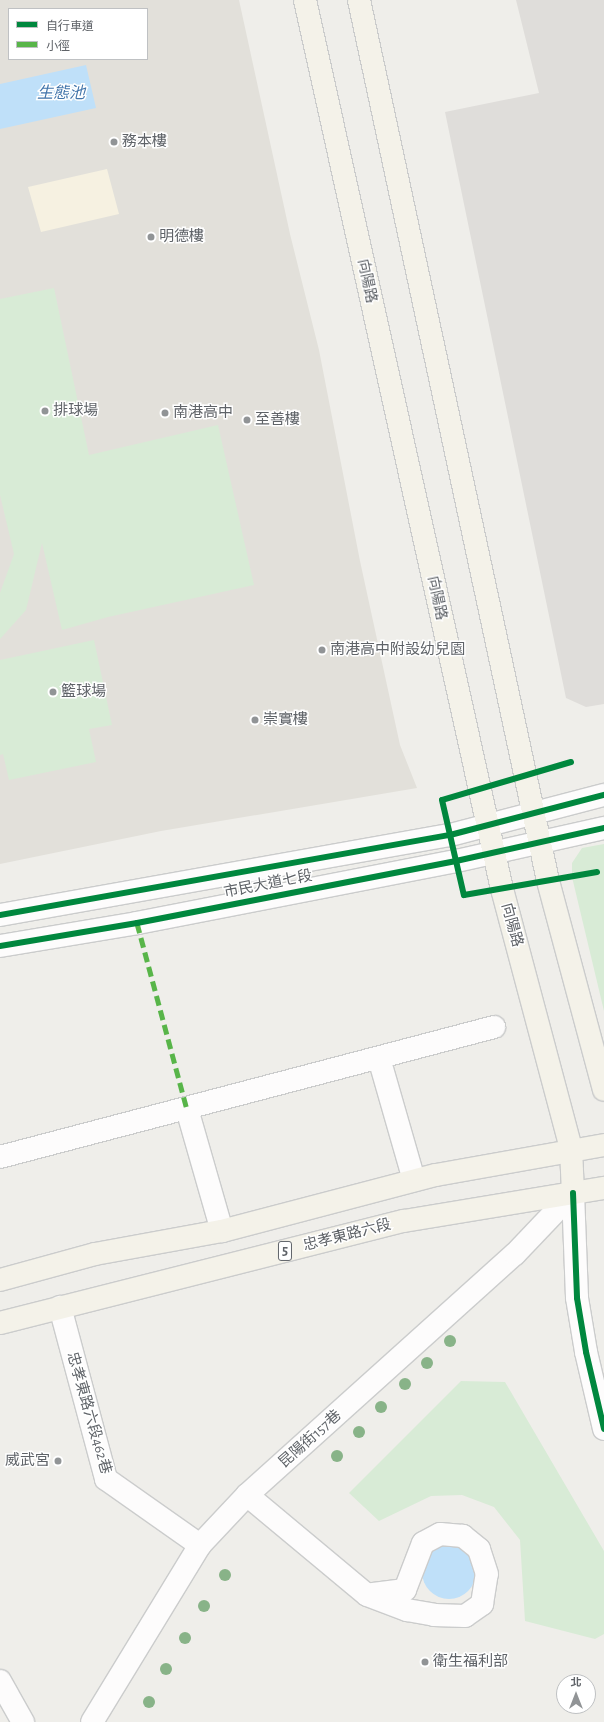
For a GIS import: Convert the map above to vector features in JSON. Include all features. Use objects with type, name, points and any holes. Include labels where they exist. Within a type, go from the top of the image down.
[{"type":"main road","name":"向陽路","points":[[305,0],[488,827],[571,1149],[573,1193]]},
{"type":"main road","points":[[358,0],[548,881],[604,1090]]},
{"type":"main road","name":"5","points":[[0,1280],[95,1254],[222,1231],[414,1180],[571,1149],[604,1144]]},
{"type":"main road","name":"忠孝東路六段","points":[[0,1323],[404,1221],[604,1188]]},
{"type":"street","name":"市民大道七段","points":[[0,915],[488,827],[604,795]]},
{"type":"street","name":"市民大道七段","points":[[0,946],[137,924],[494,852],[604,828]]},
{"type":"street","points":[[0,1157],[494,1027]]},
{"type":"street","points":[[379,1058],[414,1180]]},
{"type":"street","points":[[187,1109],[222,1231]]},
{"type":"street","points":[[573,1193],[577,1298],[586,1352],[604,1429]]},
{"type":"street","name":"昆陽街157巷","points":[[92,1722],[200,1546],[247,1496],[515,1254],[573,1193]]},
{"type":"street","name":"忠孝東路六段462巷","points":[[60,1307],[106,1479],[200,1546]]},
{"type":"street","points":[[247,1496],[366,1595],[407,1610],[434,1615],[465,1616],[482,1604],[487,1574],[479,1549],[463,1536],[440,1534],[423,1543],[405,1590],[366,1595]]},
{"type":"street","points":[[0,1681],[23,1722]]},
{"type":"shaded area","name":"南港高中","points":[[0,0],[239,0],[290,234],[319,350],[360,561],[400,745],[417,788],[161,831],[0,864]]},
{"type":"shaded area","points":[[516,0],[604,0],[604,704],[586,707],[566,698],[445,112],[539,93]]},
{"type":"green space","points":[[54,288],[89,455],[218,425],[254,585],[108,617],[62,630],[42,543],[26,610],[0,639],[0,593],[14,554],[0,495],[0,299]]},
{"type":"green space","name":"籃球場","points":[[94,640],[112,725],[89,729],[96,762],[9,780],[3,754],[0,755],[0,660]]},
{"type":"green space","points":[[604,844],[604,1011],[572,877],[572,863],[582,848]]},
{"type":"green space","points":[[461,1381],[505,1382],[604,1551],[604,1634],[595,1639],[525,1621],[520,1540],[494,1507],[462,1495],[431,1496],[379,1521],[349,1493]]},
{"type":"sand","points":[[107,169],[119,214],[41,232],[28,187]]},
{"type":"water","name":"生態池","points":[[86,65],[96,108],[0,129],[0,84]]},
{"type":"water","points":[[449,1545],[459,1547],[468,1553],[474,1562],[476,1572],[474,1582],[468,1591],[459,1597],[449,1599],[439,1597],[430,1591],[424,1582],[422,1572],[424,1562],[430,1553],[439,1547]]},
{"type":"marked path","points":[[137,923],[187,1109]]},
{"type":"cycle path","points":[[571,762],[442,800],[464,895],[597,872]]},
{"type":"cycle path","points":[[0,915],[450,835],[604,795]]},
{"type":"cycle path","points":[[0,946],[137,923],[456,861],[604,828]]},
{"type":"cycle path","points":[[573,1193],[577,1298],[586,1352],[604,1429]]},
{"type":"place","name":"務本樓","points":[[114,142]]},
{"type":"place","name":"明德樓","points":[[151,237]]},
{"type":"place","name":"排球場","points":[[45,411]]},
{"type":"place","name":"南港高中","points":[[165,413]]},
{"type":"place","name":"至善樓","points":[[247,420]]},
{"type":"place","name":"南港高中附設幼兒園","points":[[322,650]]},
{"type":"place","name":"籃球場","points":[[53,692]]},
{"type":"place","name":"崇實樓","points":[[255,720]]},
{"type":"place","name":"威武宮","points":[[58,1461]]},
{"type":"place","name":"衛生福利部","points":[[425,1662]]}]
